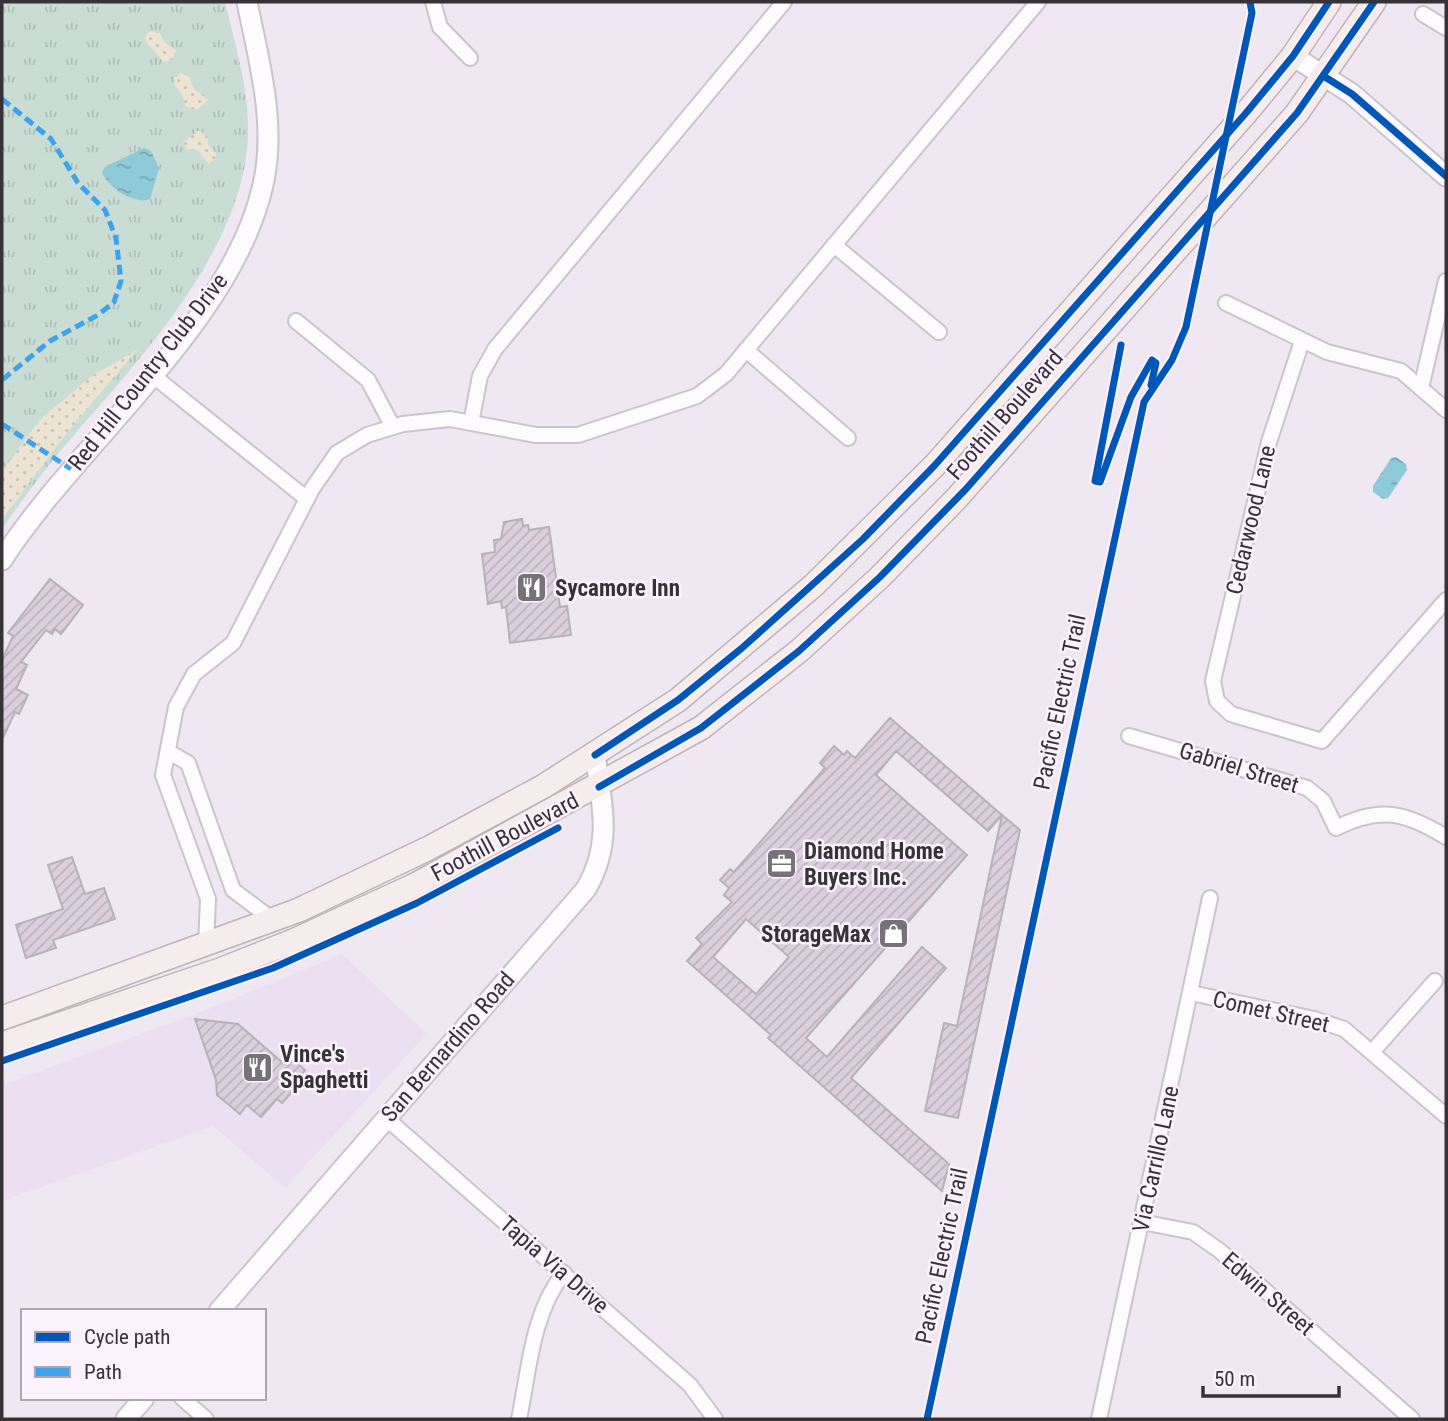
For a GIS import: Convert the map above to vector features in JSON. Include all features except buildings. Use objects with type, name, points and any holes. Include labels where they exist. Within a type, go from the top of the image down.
[{"type":"main road","name":"Foothill Boulevard","points":[[2,1018],[273,920],[429,848],[595,755],[678,700],[742,648],[863,539],[935,465],[1246,113],[1293,56],[1329,2]]},
{"type":"main road","name":"Foothill Boulevard","points":[[2,1044],[220,970],[293,942],[415,886],[599,787],[701,728],[799,651],[880,577],[975,479],[1297,113],[1325,77],[1374,2]]},
{"type":"street","name":"Red Hill Country Club Drive","points":[[2,560],[71,469],[151,374],[218,288],[238,256],[264,184],[266,104],[247,2]]},
{"type":"street","points":[[433,2],[440,27],[470,58]]},
{"type":"street","points":[[471,423],[480,376],[495,349],[785,2]]},
{"type":"street","points":[[206,946],[208,899],[163,775],[176,707],[194,674],[233,643],[307,499],[337,453],[367,435],[393,427],[450,419],[536,435],[578,435],[697,396],[726,374],[746,351],[1038,2]]},
{"type":"street","points":[[1423,14],[1446,29]]},
{"type":"street","points":[[1293,56],[1352,94],[1446,176]]},
{"type":"street","points":[[834,245],[939,332]]},
{"type":"street","points":[[1421,388],[1446,281]]},
{"type":"street","points":[[1226,303],[1302,341],[1401,372],[1446,410]]},
{"type":"street","points":[[296,321],[368,380],[393,427]]},
{"type":"street","name":"Cedarwood Lane","points":[[1302,341],[1269,442],[1213,681],[1217,701],[1231,714],[1322,741],[1446,600]]},
{"type":"street","points":[[746,351],[848,438]]},
{"type":"street","points":[[151,374],[307,499]]},
{"type":"street","name":"Gabriel Street","points":[[1129,736],[1307,788],[1323,801],[1336,828],[1373,814],[1400,815],[1419,822],[1446,838]]},
{"type":"street","points":[[169,752],[188,763],[233,890],[273,920]]},
{"type":"street","name":"San Bernardino Road","points":[[221,1309],[586,889],[599,866],[603,842],[595,755]]},
{"type":"street","points":[[172,797],[197,788]]},
{"type":"street","points":[[208,899],[233,890]]},
{"type":"street","name":"Via Carrillo Lane","points":[[1099,1419],[1210,898]]},
{"type":"street","points":[[1373,1051],[1435,981]]},
{"type":"street","name":"Comet Street","points":[[1191,993],[1314,1019],[1344,1029],[1446,1116]]},
{"type":"street","name":"Tapia Via Drive","points":[[386,1118],[690,1385],[715,1419]]},
{"type":"street","name":"Edwin Street","points":[[1143,1222],[1193,1232],[1220,1251],[1412,1419]]},
{"type":"street","points":[[519,1419],[542,1311],[553,1287],[564,1273]]},
{"type":"street","points":[[126,1419],[142,1400]]},
{"type":"street","points":[[184,1400],[206,1419]]},
{"type":"shaded area","points":[[342,954],[427,1034],[285,1188],[213,1126],[2,1201],[2,1085],[204,1011]]},
{"type":"green space","points":[[2,2],[225,2],[244,83],[248,133],[243,175],[230,216],[210,257],[186,296],[159,335],[63,447],[2,529]]},
{"type":"sand","points":[[151,31],[160,33],[165,43],[176,50],[172,60],[164,62],[146,42],[146,35]]},
{"type":"sand","points":[[181,73],[189,77],[194,89],[208,100],[197,110],[186,107],[182,94],[174,85],[174,78]]},
{"type":"sand","points":[[199,130],[208,137],[208,144],[216,153],[215,159],[208,164],[198,150],[187,149],[183,143]]},
{"type":"sand","points":[[138,349],[69,430],[2,519],[2,471],[40,420],[89,378]]},
{"type":"water","points":[[144,148],[151,151],[159,168],[150,199],[144,200],[129,197],[115,189],[102,172],[105,167]]},
{"type":"water","points":[[1396,457],[1406,464],[1407,470],[1388,498],[1383,499],[1373,492],[1373,486],[1391,458]]},
{"type":"marked path","points":[[2,99],[51,139],[78,183],[105,210],[116,238],[121,281],[114,302],[98,315],[50,341],[2,380]]},
{"type":"marked path","points":[[2,424],[71,469]]},
{"type":"cycle path","name":"Pacific Electric Trail","points":[[927,1419],[1144,402],[1172,360],[1186,327],[1252,13],[1250,2]]},
{"type":"cycle path","points":[[595,755],[678,700],[742,648],[863,539],[935,465],[1246,113],[1293,56],[1329,2]]},
{"type":"cycle path","points":[[599,787],[701,728],[799,651],[880,577],[966,489],[1297,113],[1374,2]]},
{"type":"cycle path","points":[[1325,77],[1352,94],[1446,176]]},
{"type":"cycle path","points":[[1121,345],[1095,481],[1100,482],[1131,397],[1152,360],[1156,363],[1151,385]]},
{"type":"cycle path","points":[[2,1061],[273,968],[417,903],[558,828]]},
{"type":"place","name":"Sycamore Inn","points":[[532,588]]},
{"type":"place","name":"Diamond Home Buyers Inc.","points":[[781,864]]},
{"type":"place","name":"StorageMax","points":[[894,934]]},
{"type":"place","name":"Vince's Spaghetti","points":[[257,1067]]}]
